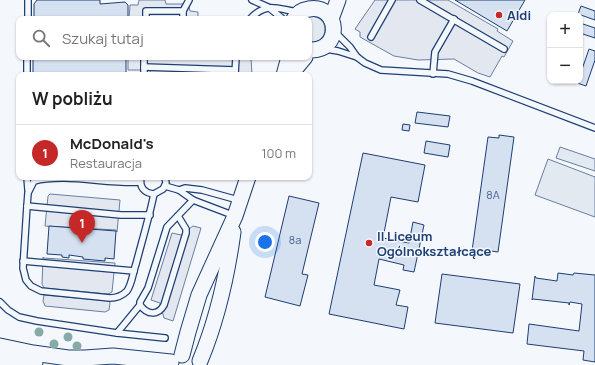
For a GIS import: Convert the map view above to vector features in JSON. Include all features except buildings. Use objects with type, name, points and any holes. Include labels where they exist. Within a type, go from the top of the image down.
[{"type":"street","points":[[312,52],[328,45],[332,39],[332,25],[338,0]]},
{"type":"street","points":[[307,10],[320,10],[327,13],[332,25]]},
{"type":"street","points":[[285,72],[288,60]]},
{"type":"street","points":[[293,72],[304,60]]},
{"type":"street","points":[[174,361],[188,332],[199,295],[235,216],[247,180]]},
{"type":"street","points":[[0,346],[68,358],[113,356],[174,361],[188,355],[195,357],[202,363],[210,339],[230,256],[235,216]]},
{"type":"street","points":[[0,359],[61,365]]},
{"type":"lane","points":[[28,0],[28,16]]},
{"type":"lane","points":[[183,16],[183,11],[189,0]]},
{"type":"lane","points":[[252,0],[268,7],[279,16]]},
{"type":"lane","points":[[372,37],[392,0]]},
{"type":"lane","points":[[420,0],[504,49]]},
{"type":"lane","points":[[253,16],[258,11],[268,7],[307,10]]},
{"type":"lane","points":[[146,16],[146,11],[183,11]]},
{"type":"lane","points":[[433,74],[435,52],[454,19]]},
{"type":"lane","points":[[332,25],[357,57],[364,63],[381,70],[448,74],[472,81],[595,128]]},
{"type":"lane","points":[[312,52],[338,51],[357,57]]},
{"type":"lane","points":[[27,60],[27,72]]},
{"type":"lane","points":[[144,60],[144,72]]},
{"type":"lane","points":[[235,72],[236,60]]},
{"type":"lane","points":[[144,67],[220,72]]},
{"type":"lane","points":[[27,180],[28,192],[23,268],[26,280],[41,291],[110,298],[116,298],[126,291],[134,271],[150,216],[154,194]]},
{"type":"lane","points":[[28,192],[34,181],[38,180]]},
{"type":"lane","points":[[77,180],[124,183],[137,180]]},
{"type":"lane","points":[[141,180],[143,189],[146,192],[154,194],[161,192],[165,186],[165,180]]},
{"type":"lane","points":[[165,186],[179,190],[193,200],[235,216]]},
{"type":"lane","points":[[179,190],[185,188],[202,190],[240,200]]},
{"type":"lane","points":[[117,333],[140,306],[140,302],[148,288],[167,227],[193,200]]},
{"type":"lane","points":[[27,206],[121,215],[150,216]]},
{"type":"lane","points":[[140,306],[152,314],[157,313],[164,305],[186,233],[186,229],[178,216]]},
{"type":"lane","points":[[23,261],[134,271]]},
{"type":"lane","points":[[0,302],[8,310],[19,317],[37,321],[117,333],[165,338]]},
{"type":"shaded area","points":[[139,0],[165,0],[166,4],[184,4],[189,7],[190,11],[198,12],[198,16],[129,16],[130,5],[138,5]]},
{"type":"shaded area","points":[[375,0],[448,0],[498,29],[497,31],[513,41],[490,77],[478,73],[454,59],[418,60],[394,56],[360,37],[360,32],[355,29]]},
{"type":"shaded area","points":[[312,16],[322,20],[325,30],[321,39],[316,42],[312,42]]},
{"type":"shaded area","points":[[128,60],[251,60],[252,72],[150,72],[150,70],[128,70]]},
{"type":"shaded area","points":[[560,147],[595,159],[595,171],[556,158]]},
{"type":"shaded area","points":[[548,159],[595,177],[595,217],[535,195]]},
{"type":"shaded area","points":[[50,194],[120,200],[117,232],[116,230],[45,226],[48,196]]},
{"type":"shaded area","points":[[193,226],[201,228],[173,321],[164,318],[160,303],[151,300],[172,233],[181,235]]},
{"type":"shaded area","points":[[43,257],[115,263],[112,292],[108,294],[44,288],[42,284]]},
{"type":"shaded area","points":[[44,295],[109,301],[109,310],[105,312],[45,306],[43,301]]},
{"type":"place","name":"Aldi","points":[[499,15]]},
{"type":"place","name":"McDonald's","points":[[82,243]]},
{"type":"place","name":"II Liceum Ogólnokształcące","points":[[369,243]]}]
